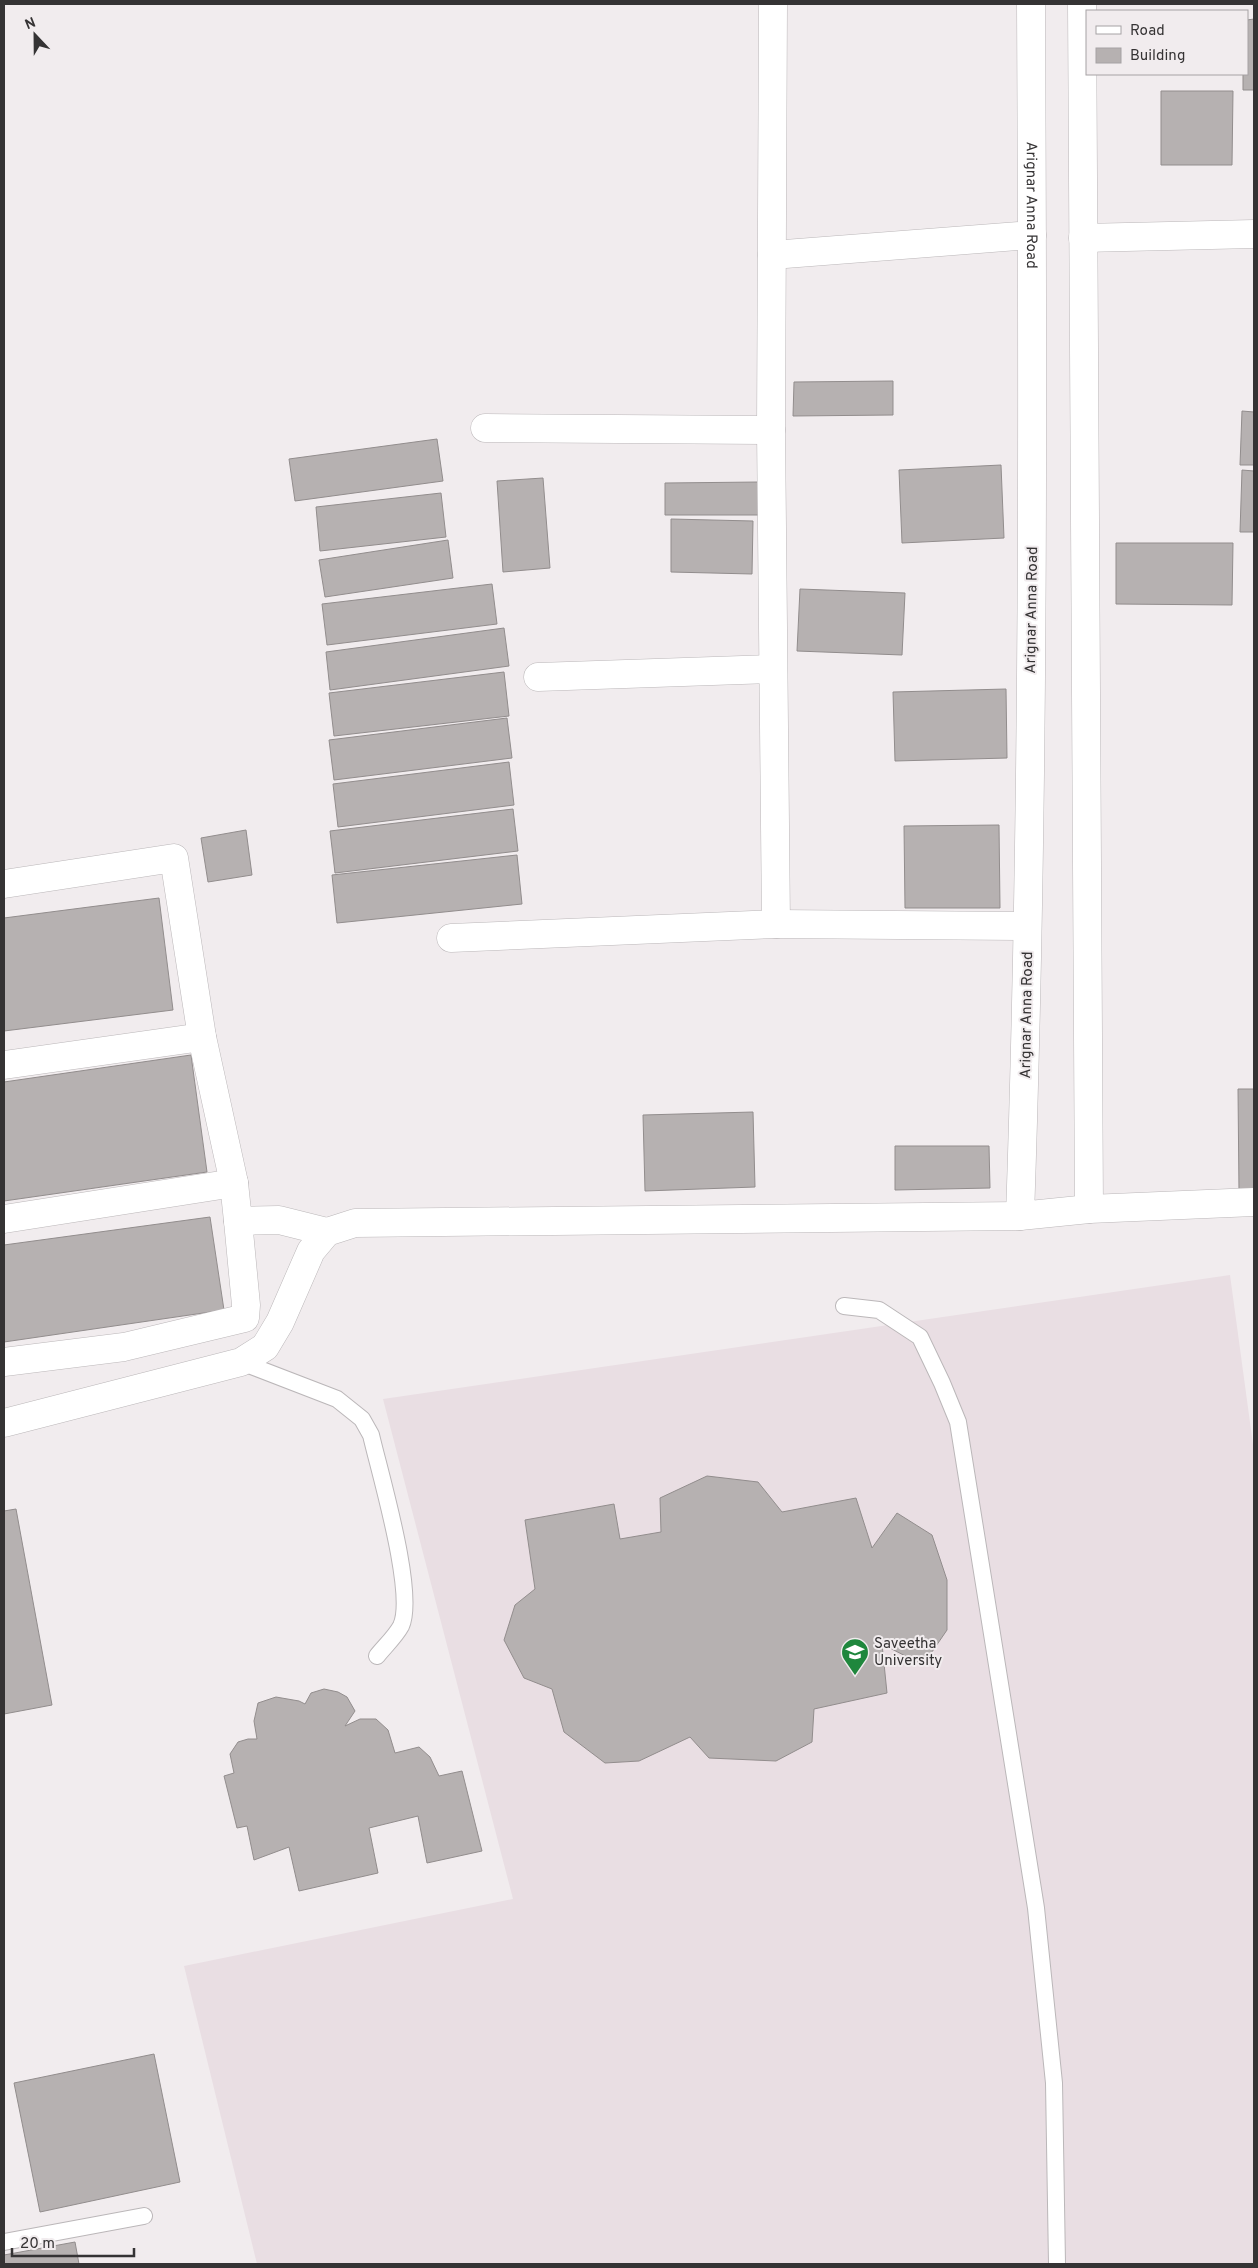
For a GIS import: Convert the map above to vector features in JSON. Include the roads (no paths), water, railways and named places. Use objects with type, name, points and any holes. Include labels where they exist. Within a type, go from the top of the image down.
[{"type":"street","points":[[773,4],[771,430],[776,924]]},
{"type":"street","name":"Arignar Anna Road","points":[[1020,1216],[1027,926],[1033,431],[1031,4]]},
{"type":"street","points":[[1082,4],[1088,1209]]},
{"type":"street","points":[[772,255],[1032,234]]},
{"type":"street","points":[[1083,238],[1254,234]]},
{"type":"street","points":[[485,428],[771,430]]},
{"type":"street","points":[[538,677],[773,669]]},
{"type":"street","points":[[4,884],[174,858],[202,1038],[234,1183],[246,1305],[245,1318],[124,1347],[4,1362]]},
{"type":"street","points":[[451,938],[776,924],[1027,926]]},
{"type":"street","points":[[4,1065],[202,1038]]},
{"type":"street","points":[[4,1219],[234,1183]]},
{"type":"street","points":[[238,1220],[280,1220],[326,1232],[355,1223],[1020,1216],[1088,1209],[1254,1202]]},
{"type":"street","points":[[4,1423],[241,1362],[265,1347],[280,1322],[311,1251],[326,1232]]},
{"type":"lane","points":[[844,1306],[879,1310],[920,1337],[958,1422],[1036,1908],[1054,2083],[1057,2264]]},
{"type":"lane","points":[[241,1362],[337,1399],[362,1419],[371,1435],[404,1579],[405,1613],[400,1627],[376,1656]]},
{"type":"lane","points":[[4,2242],[144,2216]]},
{"type":"place","name":"Saveetha University","points":[[855,1676]]}]
